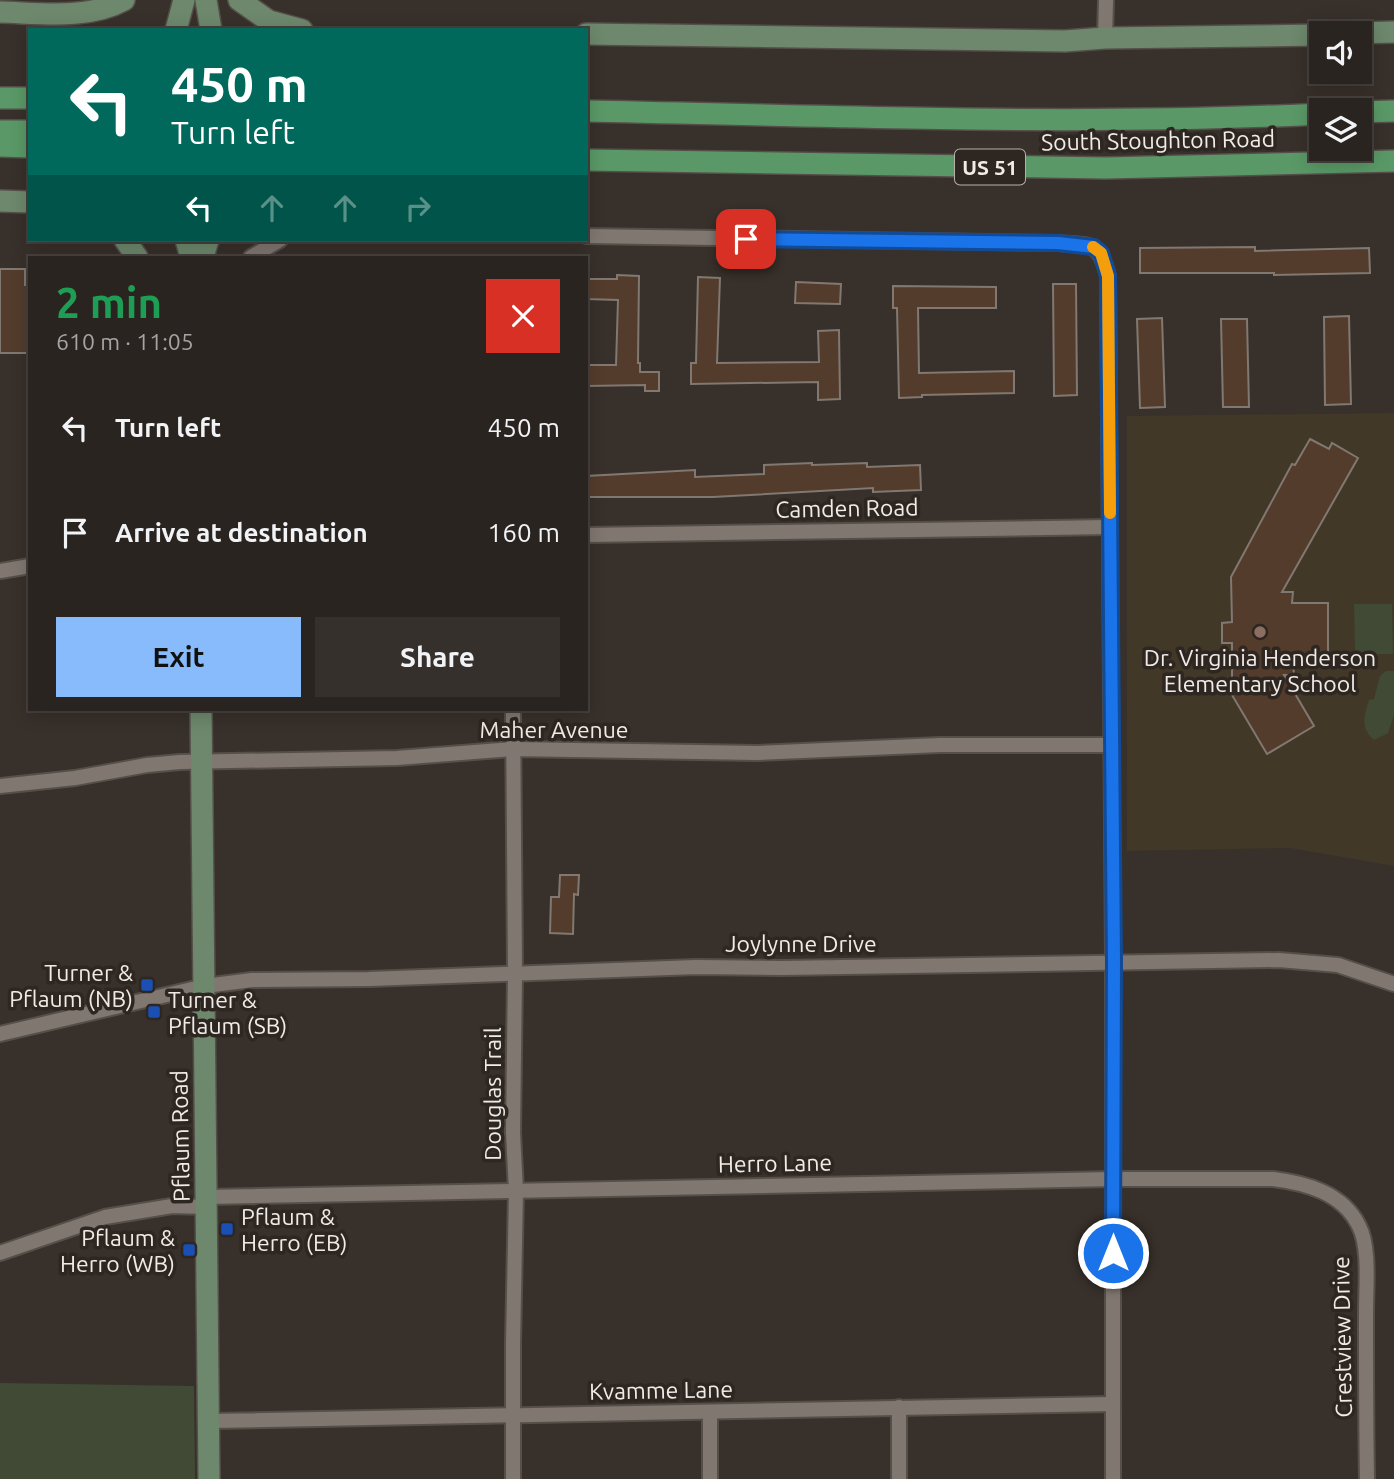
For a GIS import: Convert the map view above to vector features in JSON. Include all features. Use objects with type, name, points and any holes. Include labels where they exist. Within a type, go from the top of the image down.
[{"type":"main road","points":[[0,98],[28,98]]},
{"type":"main road","name":"South Stoughton Road","points":[[588,111],[1048,119],[1172,119],[1309,114]]},
{"type":"main road","points":[[1372,112],[1394,111]]},
{"type":"main road","points":[[0,131],[28,131]]},
{"type":"main road","points":[[0,146],[28,147]]},
{"type":"main road","name":"South Stoughton Road","points":[[588,160],[1083,168],[1394,161]]},
{"type":"street","points":[[0,12],[88,13],[124,0]]},
{"type":"street","points":[[177,28],[184,0]]},
{"type":"street","points":[[189,28],[191,0]]},
{"type":"street","points":[[206,0],[211,28]]},
{"type":"street","points":[[239,0],[269,21],[295,28]]},
{"type":"street","points":[[1105,38],[1106,0]]},
{"type":"street","points":[[1372,33],[1394,32]]},
{"type":"street","points":[[588,34],[1060,41],[1309,35]]},
{"type":"street","points":[[0,201],[28,202]]},
{"type":"street","points":[[588,236],[1058,243],[1089,246],[1098,250],[1103,258],[1108,276],[1114,961],[1113,1479]]},
{"type":"street","points":[[253,256],[277,242]]},
{"type":"street","name":"Camden Road","points":[[588,535],[1109,527]]},
{"type":"street","points":[[0,571],[28,566]]},
{"type":"street","name":"Pflaum Road","points":[[201,711],[209,1479]]},
{"type":"street","name":"Douglas Trail","points":[[513,711],[513,1133],[516,1191],[513,1479]]},
{"type":"street","name":"Maher Avenue","points":[[0,786],[75,778],[147,765],[201,761],[397,758],[512,749],[758,752],[940,745],[1111,745]]},
{"type":"street","name":"Joylynne Drive","points":[[0,1034],[205,986],[252,980],[696,967],[1279,960],[1349,968],[1394,984]]},
{"type":"street","name":"Herro Lane","points":[[0,1253],[105,1217],[207,1202],[516,1191],[1113,1179],[1273,1179],[1315,1188],[1340,1202]]},
{"type":"street","name":"Crestview Drive","points":[[1340,1202],[1360,1227],[1366,1270],[1367,1479]]},
{"type":"street","name":"Kvamme Lane","points":[[210,1421],[1113,1404]]},
{"type":"street","points":[[899,1406],[899,1479]]},
{"type":"street","points":[[710,1412],[710,1479]]},
{"type":"shaded area","name":"Dr. Virginia Henderson Elementary School","points":[[1394,413],[1394,866],[1290,848],[1127,851],[1127,416]]},
{"type":"green space","points":[[1354,604],[1392,604],[1393,654],[1355,654]]},
{"type":"green space","points":[[1386,671],[1394,671],[1394,715],[1388,733],[1374,740],[1365,726],[1365,717],[1369,700],[1374,699],[1380,676]]},
{"type":"green space","points":[[0,1383],[194,1386],[195,1479],[0,1479]]},
{"type":"building","points":[[1255,247],[1255,251],[1369,248],[1370,273],[1140,273],[1140,248]]},
{"type":"building","points":[[0,269],[25,269],[25,285],[28,285],[28,353],[0,353]]},
{"type":"building","points":[[617,275],[639,276],[638,363],[640,372],[659,372],[659,391],[645,391],[645,385],[588,386],[588,365],[616,365],[618,300],[588,299],[588,279],[617,279]]},
{"type":"building","points":[[698,277],[720,278],[717,363],[819,362],[818,331],[839,330],[840,399],[818,400],[818,382],[691,384],[691,363],[696,363]]},
{"type":"building","points":[[796,282],[841,284],[840,304],[795,303]]},
{"type":"building","points":[[1053,284],[1076,284],[1077,395],[1054,396]]},
{"type":"building","points":[[893,286],[996,287],[996,308],[918,308],[919,373],[1014,371],[1014,393],[899,398],[897,308],[893,308]]},
{"type":"building","points":[[1349,316],[1351,404],[1325,405],[1324,317]]},
{"type":"building","points":[[1162,318],[1165,407],[1140,408],[1137,319]]},
{"type":"building","points":[[1221,319],[1247,319],[1249,407],[1223,407]]},
{"type":"building","name":"Dr. Virginia Henderson Elementary School","points":[[1310,439],[1329,449],[1332,443],[1358,458],[1282,592],[1293,592],[1292,603],[1328,603],[1328,662],[1293,662],[1294,675],[1284,675],[1314,726],[1267,754],[1232,695],[1232,643],[1222,643],[1222,623],[1232,622],[1231,577],[1292,464],[1295,465]]},
{"type":"building","points":[[764,465],[920,465],[921,490],[873,492],[873,488],[713,497],[588,497],[588,476],[695,470],[695,477],[764,474]]},
{"type":"building","points":[[560,875],[579,875],[578,895],[574,894],[573,934],[550,933],[551,897],[559,897]]},
{"type":"slow traffic","points":[[1093,247],[1101,253],[1108,276],[1110,513]]},
{"type":"place","name":"Dr. Virginia Henderson Elementary School","points":[[1260,632]]},
{"type":"place","name":"Turner & Pflaum (NB)","points":[[147,985]]},
{"type":"place","name":"Turner & Pflaum (SB)","points":[[154,1012]]},
{"type":"place","name":"Pflaum & Herro (EB)","points":[[227,1229]]},
{"type":"place","name":"Pflaum & Herro (WB)","points":[[189,1250]]},
{"type":"route","points":[[746,239],[1058,243],[1094,247],[1103,258],[1108,276],[1110,447],[1113,1253]]}]
